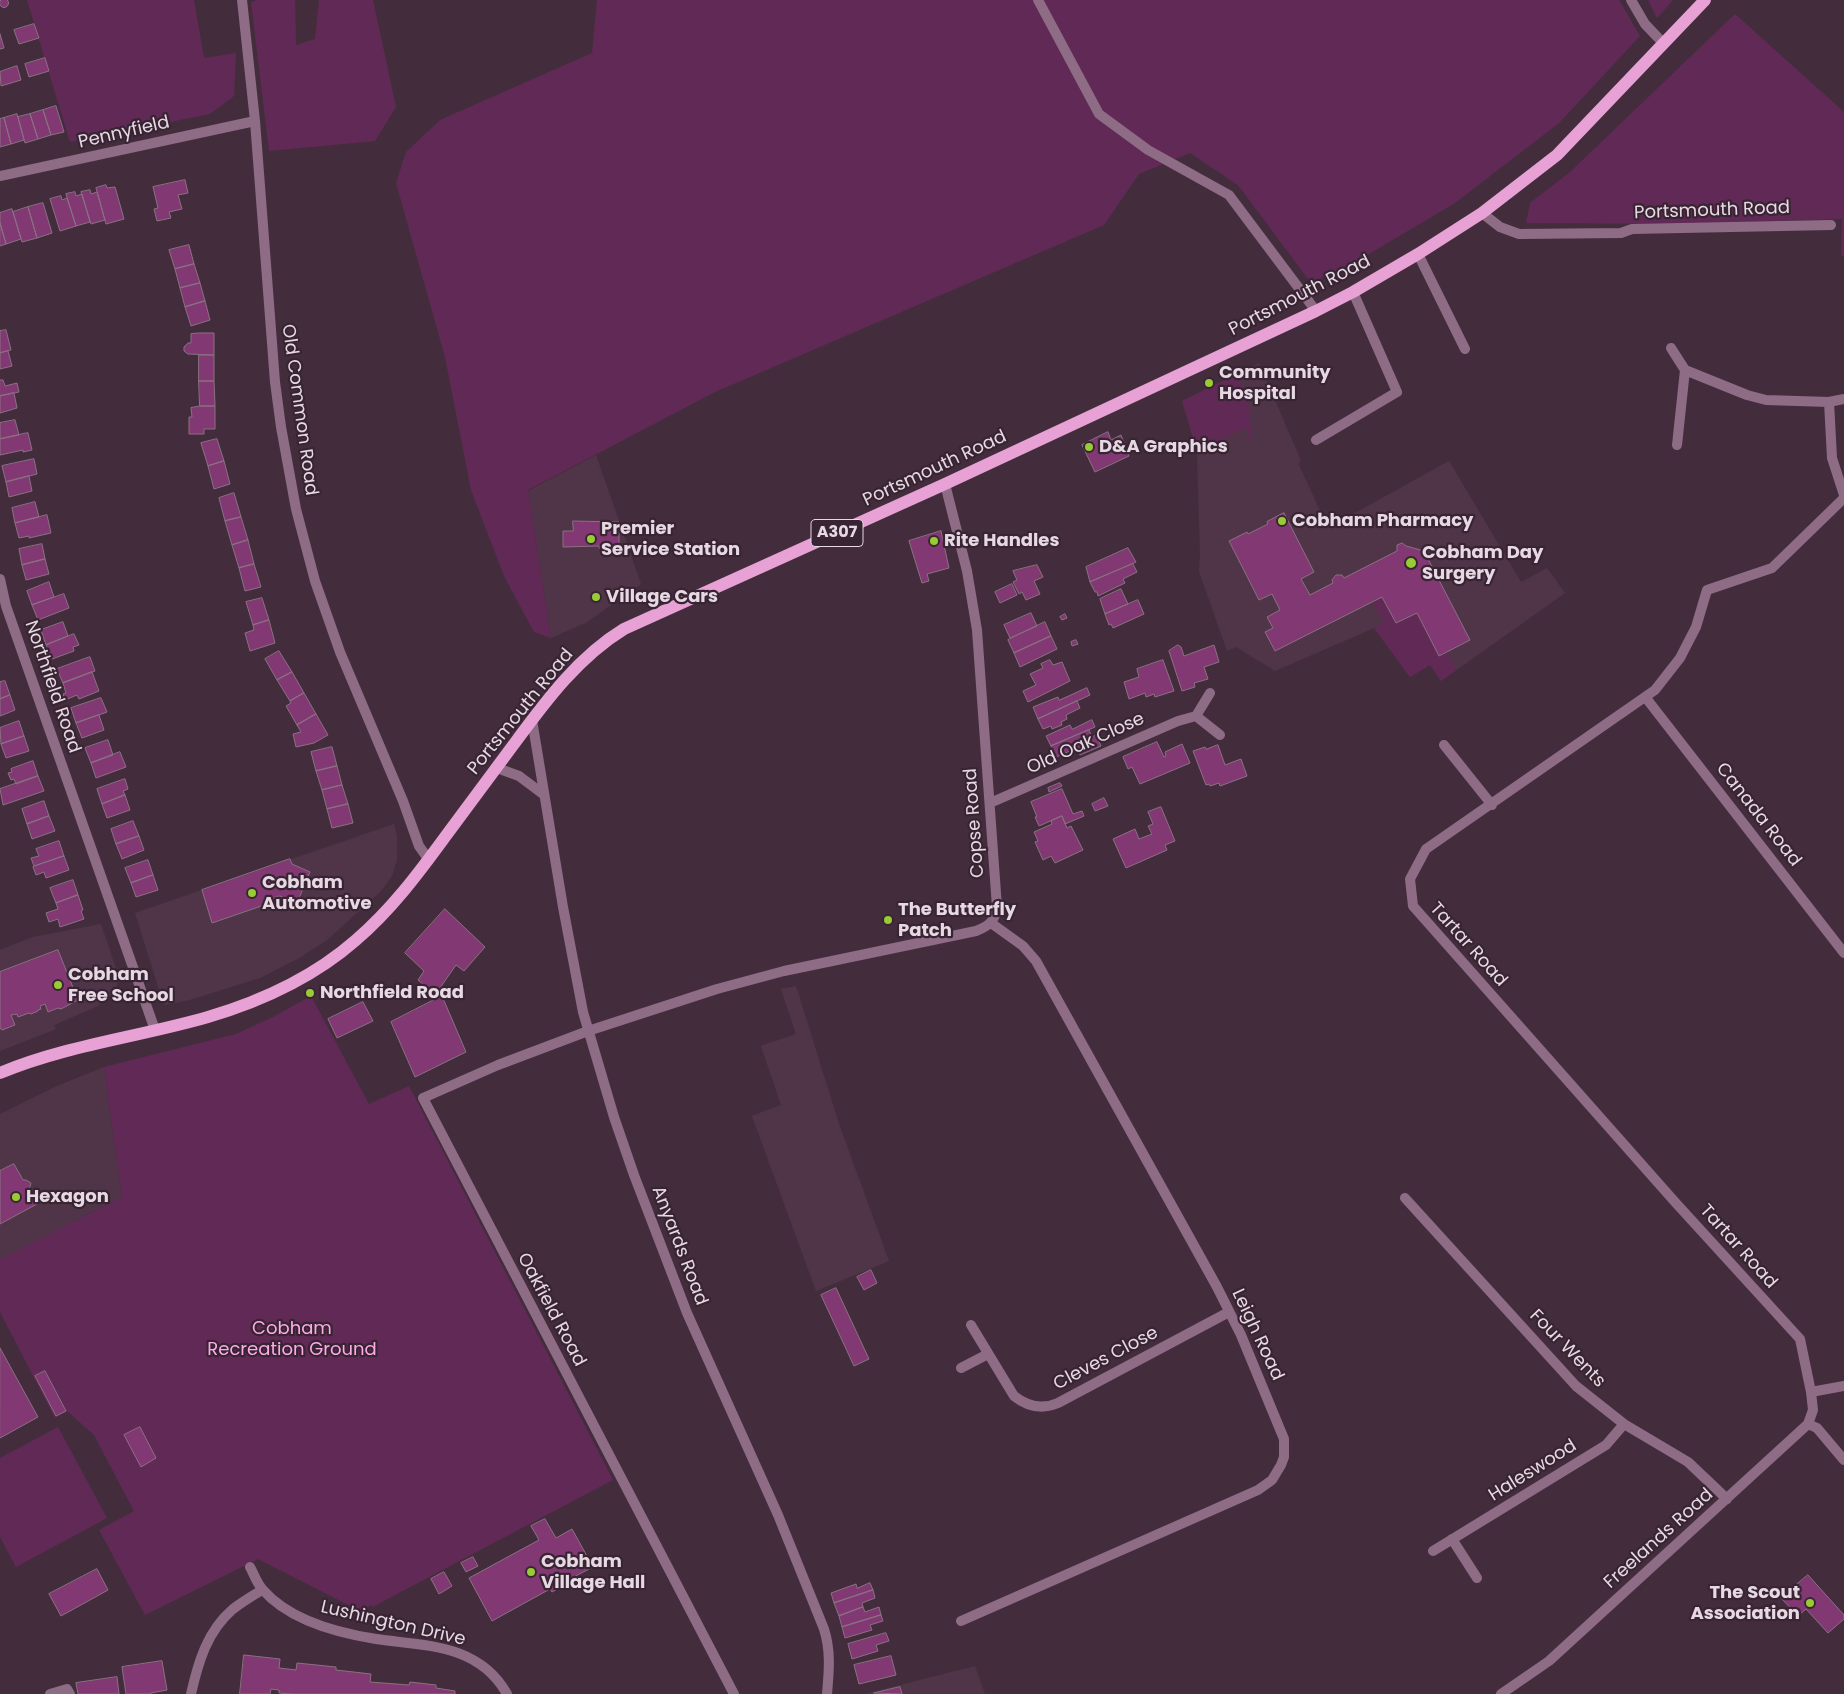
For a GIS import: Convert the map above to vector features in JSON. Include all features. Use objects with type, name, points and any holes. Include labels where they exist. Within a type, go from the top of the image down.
[{"type":"main road","name":"Portsmouth Road","points":[[0,1072],[66,1050],[208,1017],[251,1003],[320,967],[356,940],[382,917],[429,860],[532,720],[579,664],[608,639],[624,629],[945,484],[1353,292],[1418,254],[1482,212],[1557,155],[1705,0]]},
{"type":"street","name":"Old Common Road","points":[[242,0],[255,121],[275,382],[296,509],[316,581],[340,652],[404,801],[419,846],[429,860]]},
{"type":"street","points":[[1038,0],[1099,114],[1148,150],[1229,194],[1316,310]]},
{"type":"street","points":[[1631,0],[1644,24],[1664,44]]},
{"type":"street","name":"Pennyfield","points":[[0,176],[255,121]]},
{"type":"street","name":"Portsmouth Road","points":[[1482,212],[1500,227],[1518,234],[1533,235],[1621,233],[1632,229],[1830,224]]},
{"type":"street","points":[[1418,254],[1466,349]]},
{"type":"street","points":[[1316,440],[1397,392],[1353,292]]},
{"type":"street","points":[[1671,348],[1685,370],[1747,395],[1766,400],[1829,402],[1844,399]]},
{"type":"street","points":[[1677,445],[1685,370]]},
{"type":"street","points":[[1829,402],[1832,458],[1844,496]]},
{"type":"street","name":"Copse Road","points":[[945,484],[967,571],[976,630],[997,907],[996,915],[991,923]]},
{"type":"street","name":"Tartar Road","points":[[1811,1392],[1800,1339],[1675,1202],[1412,906],[1410,878],[1426,849],[1646,698],[1655,690],[1680,658],[1696,627],[1707,590],[1772,568],[1844,496]]},
{"type":"street","name":"Northfield Road","points":[[0,579],[6,606],[155,1030]]},
{"type":"street","points":[[1210,693],[1196,716],[1220,735]]},
{"type":"street","name":"Canada Road","points":[[1646,698],[1844,952]]},
{"type":"street","name":"Old Oak Close","points":[[990,803],[1178,721],[1196,716]]},
{"type":"street","name":"Anyards Road","points":[[532,720],[577,983],[595,1059],[634,1174],[687,1313],[778,1515],[824,1629],[830,1661],[827,1694]]},
{"type":"street","points":[[1444,745],[1492,805]]},
{"type":"street","points":[[496,768],[519,776],[544,794]]},
{"type":"street","points":[[588,1031],[717,989],[784,971],[976,931],[991,923]]},
{"type":"street","name":"Leigh Road","points":[[961,1621],[1258,1490],[1278,1473],[1284,1457],[1284,1439],[1241,1336],[1217,1287],[1036,961],[1024,946],[991,923]]},
{"type":"street","name":"Oakfield Road","points":[[588,1031],[498,1065],[423,1098],[734,1694]]},
{"type":"street","name":"Four Wents","points":[[1405,1198],[1576,1386],[1624,1424],[1688,1462],[1727,1499]]},
{"type":"street","name":"Cleves Close","points":[[971,1325],[1014,1396],[1030,1406],[1040,1408],[1058,1404],[1229,1312]]},
{"type":"street","points":[[962,1368],[988,1354]]},
{"type":"street","points":[[1844,1386],[1811,1392],[1812,1410],[1808,1424],[1817,1428],[1844,1460]]},
{"type":"street","name":"Haleswood","points":[[1433,1551],[1606,1445],[1624,1424]]},
{"type":"street","name":"Freelands Road","points":[[1501,1694],[1549,1661],[1808,1424]]},
{"type":"street","points":[[1452,1539],[1477,1578]]},
{"type":"street","name":"Lushington Drive","points":[[250,1567],[262,1590],[291,1612],[307,1620],[327,1627],[377,1639],[452,1650],[466,1656],[494,1675],[507,1694]]},
{"type":"street","points":[[190,1694],[197,1667],[209,1638],[224,1618],[262,1590]]},
{"type":"street","points":[[50,1694],[68,1689],[70,1694]]},
{"type":"shaded area","points":[[1259,363],[1301,461],[1298,463],[1328,528],[1449,461],[1521,582],[1547,568],[1565,593],[1441,681],[1430,665],[1410,677],[1374,628],[1275,671],[1236,647],[1227,651],[1199,571],[1197,451],[1182,401]]},
{"type":"shaded area","points":[[596,455],[641,584],[587,622],[551,638],[528,491]]},
{"type":"shaded area","points":[[394,824],[397,836],[397,859],[392,876],[381,891],[327,940],[299,958],[260,978],[186,1001],[164,1005],[135,913]]},
{"type":"shaded area","name":"Cobham Free School","points":[[101,924],[116,969],[118,981],[116,989],[108,999],[98,1006],[54,1025],[56,1029],[0,1051],[0,950],[33,937]]},
{"type":"shaded area","points":[[796,986],[839,1124],[889,1261],[816,1291],[752,1116],[781,1105],[761,1046],[796,1034],[781,989]]},
{"type":"shaded area","points":[[104,1067],[122,1197],[0,1259],[0,1114],[57,1086]]},
{"type":"shaded area","points":[[975,1666],[985,1694],[865,1694]]},
{"type":"green space","points":[[27,0],[194,0],[204,58],[236,53],[234,96],[210,114],[70,142]]},
{"type":"green space","points":[[258,0],[295,0],[296,45],[315,39],[319,0],[373,0],[396,107],[375,141],[269,151],[251,2]]},
{"type":"green space","points":[[597,0],[1619,0],[1640,36],[1559,123],[1455,203],[1357,261],[1311,283],[1238,185],[1190,153],[1139,174],[1104,225],[715,392],[528,490],[551,638],[534,632],[504,576],[471,490],[445,357],[396,183],[406,152],[440,120],[592,53]]},
{"type":"green space","points":[[1648,0],[1673,0],[1657,18]]},
{"type":"green space","points":[[1735,14],[1844,112],[1844,256],[1841,256],[1842,219],[1672,224],[1526,223],[1530,203],[1570,172]]},
{"type":"green space","points":[[1237,374],[1248,400],[1252,439],[1245,428],[1197,451],[1182,401]]},
{"type":"green space","points":[[1382,597],[1396,623],[1417,613],[1446,652],[1456,670],[1441,681],[1430,665],[1410,677],[1374,628],[1384,623],[1373,602]]},
{"type":"green space","name":"Cobham Recreation Ground","points":[[311,996],[369,1104],[409,1086],[613,1480],[373,1607],[371,1605],[360,1611],[258,1559],[145,1615],[99,1530],[134,1511],[94,1435],[67,1411],[55,1418],[0,1312],[0,1259],[122,1197],[104,1067],[236,1034],[271,1018]]},
{"type":"green space","points":[[58,1427],[107,1518],[16,1567],[0,1537],[0,1458]]},
{"type":"building","points":[[4,-1],[8,3],[4,7],[0,3]]},
{"type":"building","points":[[34,24],[39,38],[19,44],[14,30]]},
{"type":"building","points":[[0,34],[4,48],[0,49]]},
{"type":"building","points":[[45,58],[49,71],[29,77],[25,64]]},
{"type":"building","points":[[17,66],[21,80],[1,86],[0,72]]},
{"type":"building","points":[[56,106],[64,132],[51,135],[43,110]]},
{"type":"building","points":[[43,110],[51,135],[38,139],[30,114]]},
{"type":"building","points":[[17,114],[24,140],[11,144],[4,118]]},
{"type":"building","points":[[30,114],[38,139],[25,143],[18,117]]},
{"type":"building","points":[[4,118],[11,144],[0,147],[0,119]]},
{"type":"building","points":[[185,180],[188,193],[178,195],[182,209],[169,212],[171,218],[157,221],[154,209],[158,208],[153,187]]},
{"type":"building","points":[[106,185],[107,188],[115,187],[124,219],[106,224],[96,188]]},
{"type":"building","points":[[90,190],[91,194],[97,192],[105,220],[91,224],[81,192]]},
{"type":"building","points":[[75,192],[76,196],[82,194],[90,222],[76,226],[66,194]]},
{"type":"building","points":[[61,196],[62,200],[67,198],[76,226],[60,231],[50,199]]},
{"type":"building","points":[[43,203],[52,233],[37,238],[28,207]]},
{"type":"building","points":[[28,207],[37,238],[22,242],[13,212]]},
{"type":"building","points":[[12,209],[21,239],[6,244],[0,223],[0,213]]},
{"type":"building","points":[[0,223],[6,244],[0,246]]},
{"type":"building","points":[[189,245],[194,264],[175,269],[169,250]]},
{"type":"building","points":[[194,264],[200,283],[180,288],[175,269]]},
{"type":"building","points":[[200,283],[205,301],[185,307],[180,288]]},
{"type":"building","points":[[205,301],[210,320],[191,326],[185,307]]},
{"type":"building","points":[[6,330],[11,350],[0,353],[0,331]]},
{"type":"building","points":[[214,333],[214,355],[188,354],[184,351],[184,347],[191,343],[191,334]]},
{"type":"building","points":[[8,351],[12,366],[0,369],[0,353]]},
{"type":"building","points":[[199,355],[214,355],[214,381],[199,381]]},
{"type":"building","points":[[0,380],[3,380],[5,386],[17,383],[19,392],[0,396]]},
{"type":"building","points":[[199,381],[214,381],[215,406],[200,406]]},
{"type":"building","points":[[14,393],[17,408],[0,413],[0,396]]},
{"type":"building","points":[[215,406],[215,429],[204,429],[204,434],[189,434],[189,417],[192,417],[191,408]]},
{"type":"building","points":[[15,420],[19,435],[0,439],[0,423]]},
{"type":"building","points":[[1108,432],[1111,440],[1121,435],[1129,456],[1095,472],[1082,445]]},
{"type":"building","points":[[28,433],[32,450],[0,455],[0,439]]},
{"type":"building","points":[[217,439],[224,461],[208,466],[201,443]]},
{"type":"building","points":[[34,459],[37,474],[6,482],[2,466]]},
{"type":"building","points":[[224,461],[230,484],[214,489],[208,466]]},
{"type":"building","points":[[29,476],[32,491],[9,497],[6,482]]},
{"type":"building","points":[[234,493],[241,517],[225,521],[219,498]]},
{"type":"building","points":[[35,502],[39,517],[15,523],[12,508]]},
{"type":"building","points":[[1284,513],[1314,572],[1301,579],[1310,595],[1333,583],[1332,580],[1336,575],[1342,575],[1344,578],[1397,551],[1397,545],[1402,543],[1424,551],[1470,640],[1439,656],[1417,613],[1396,623],[1382,597],[1275,651],[1265,632],[1273,628],[1267,617],[1280,610],[1272,594],[1259,600],[1229,541],[1268,524],[1267,522]]},
{"type":"building","points":[[47,515],[51,533],[29,538],[29,536],[19,538],[15,523]]},
{"type":"building","points":[[241,517],[248,540],[232,545],[225,521]]},
{"type":"building","name":"Premier Service Station","points":[[573,521],[619,522],[619,549],[599,548],[599,546],[563,547],[563,531],[573,531]]},
{"type":"building","points":[[941,531],[949,568],[927,574],[929,581],[922,583],[909,541]]},
{"type":"building","points":[[248,540],[254,564],[239,568],[232,545]]},
{"type":"building","points":[[42,544],[45,559],[22,565],[19,549]]},
{"type":"building","points":[[1128,548],[1136,562],[1090,582],[1086,567]]},
{"type":"building","points":[[45,559],[49,574],[26,580],[22,565]]},
{"type":"building","points":[[254,564],[261,587],[245,591],[239,568]]},
{"type":"building","points":[[1133,564],[1137,572],[1123,579],[1125,583],[1098,596],[1090,582]]},
{"type":"building","points":[[1037,565],[1043,577],[1034,581],[1040,594],[1026,600],[1022,592],[1019,594],[1013,582],[1017,580],[1013,571]]},
{"type":"building","points":[[49,582],[54,597],[32,605],[27,591]]},
{"type":"building","points":[[1012,584],[1017,595],[1000,603],[995,592]]},
{"type":"building","points":[[1121,589],[1128,604],[1105,614],[1100,599]]},
{"type":"building","points":[[64,594],[69,608],[38,620],[32,605]]},
{"type":"building","points":[[262,598],[269,620],[253,625],[246,602]]},
{"type":"building","points":[[1138,600],[1144,614],[1113,628],[1111,624],[1109,625],[1105,614]]},
{"type":"building","points":[[1031,613],[1037,626],[1010,638],[1004,625]]},
{"type":"building","points":[[1065,614],[1067,618],[1062,620],[1060,617]]},
{"type":"building","points":[[269,620],[275,643],[250,651],[245,633],[254,630],[253,625]]},
{"type":"building","points":[[63,622],[68,636],[46,645],[41,630]]},
{"type":"building","points":[[1045,622],[1051,636],[1014,653],[1008,640]]},
{"type":"building","points":[[74,634],[79,645],[73,647],[74,651],[52,659],[46,645]]},
{"type":"building","points":[[1051,636],[1057,649],[1020,667],[1014,653]]},
{"type":"building","points":[[1076,640],[1078,644],[1072,646],[1071,642]]},
{"type":"building","points":[[1178,645],[1181,647],[1184,656],[1214,645],[1219,662],[1204,667],[1208,679],[1194,683],[1195,687],[1182,691],[1169,651]]},
{"type":"building","points":[[279,651],[292,672],[277,680],[265,659]]},
{"type":"building","points":[[90,657],[95,671],[63,683],[57,669]]},
{"type":"building","points":[[1050,660],[1053,665],[1062,662],[1070,681],[1028,702],[1023,691],[1036,685],[1030,674],[1043,668],[1041,664]]},
{"type":"building","points":[[1163,660],[1174,691],[1155,697],[1154,694],[1146,697],[1145,693],[1129,699],[1124,682],[1139,677],[1137,669]]},
{"type":"building","points":[[92,672],[99,691],[79,699],[77,695],[65,700],[63,694],[66,693],[63,683]]},
{"type":"building","points":[[292,672],[304,693],[290,701],[277,680]]},
{"type":"building","points":[[5,681],[10,695],[0,699],[0,682]]},
{"type":"building","points":[[1087,688],[1090,695],[1038,719],[1033,707],[1058,697],[1059,700]]},
{"type":"building","points":[[304,693],[316,714],[297,725],[286,706],[291,703],[290,701]]},
{"type":"building","points":[[10,695],[15,710],[0,716],[0,699]]},
{"type":"building","points":[[101,698],[107,712],[76,723],[71,708]]},
{"type":"building","points":[[1077,701],[1080,708],[1066,715],[1067,719],[1061,722],[1062,725],[1052,729],[1051,726],[1043,729],[1038,719]]},
{"type":"building","points":[[316,714],[328,735],[314,743],[296,747],[293,734],[301,732],[297,725]]},
{"type":"building","points":[[99,715],[104,730],[82,738],[76,723]]},
{"type":"building","points":[[1092,720],[1095,727],[1051,746],[1046,736],[1070,725],[1072,729]]},
{"type":"building","points":[[19,721],[24,736],[1,744],[0,728]]},
{"type":"building","points":[[1089,730],[1092,737],[1096,735],[1101,746],[1080,755],[1077,748],[1056,757],[1051,746]]},
{"type":"building","points":[[24,736],[29,751],[6,758],[1,744]]},
{"type":"building","points":[[108,740],[113,755],[91,763],[85,748]]},
{"type":"building","points":[[1157,742],[1164,757],[1166,756],[1165,752],[1182,744],[1190,763],[1140,784],[1132,767],[1128,769],[1123,757]]},
{"type":"building","points":[[1218,745],[1225,765],[1241,759],[1247,776],[1220,786],[1219,783],[1210,786],[1209,784],[1206,785],[1193,751]]},
{"type":"building","points":[[332,747],[337,766],[316,771],[311,752]]},
{"type":"building","points":[[120,752],[126,767],[96,778],[91,763]]},
{"type":"building","points":[[33,761],[38,776],[16,784],[14,779],[11,780],[8,773],[12,772],[11,769]]},
{"type":"building","points":[[337,766],[342,785],[322,790],[316,771]]},
{"type":"building","points":[[38,776],[44,791],[3,805],[0,789]]},
{"type":"building","points":[[125,779],[128,789],[123,791],[125,795],[102,804],[97,789]]},
{"type":"building","points":[[1060,783],[1062,786],[1049,792],[1048,788]]},
{"type":"building","points":[[342,785],[348,804],[327,809],[322,790]]},
{"type":"building","points":[[1062,789],[1073,814],[1082,811],[1084,816],[1065,824],[1062,816],[1039,826],[1031,802]]},
{"type":"building","points":[[125,795],[130,810],[107,818],[102,804]]},
{"type":"building","points":[[1104,798],[1108,806],[1095,811],[1092,804]]},
{"type":"building","points":[[44,801],[49,816],[27,824],[22,809]]},
{"type":"building","points":[[348,804],[353,823],[332,828],[327,809]]},
{"type":"building","points":[[1161,807],[1175,841],[1165,845],[1167,850],[1126,868],[1113,839],[1135,829],[1139,839],[1152,834],[1148,826],[1153,824],[1148,812]]},
{"type":"building","points":[[49,816],[55,831],[32,839],[27,824]]},
{"type":"building","points":[[1062,816],[1067,828],[1071,826],[1083,850],[1055,863],[1051,856],[1043,860],[1035,842],[1038,841],[1034,832],[1052,824],[1051,821]]},
{"type":"building","points":[[133,821],[139,836],[116,844],[111,829]]},
{"type":"building","points":[[139,836],[144,850],[122,859],[116,844]]},
{"type":"building","points":[[59,841],[64,856],[34,866],[31,858],[39,856],[36,849]]},
{"type":"building","points":[[64,856],[69,870],[46,878],[44,872],[36,875],[33,867]]},
{"type":"building","name":"Cobham Automotive","points":[[290,859],[292,864],[310,872],[297,903],[280,896],[275,897],[273,902],[212,923],[202,890]]},
{"type":"building","points":[[148,860],[153,875],[131,883],[125,868]]},
{"type":"building","points":[[153,875],[158,890],[136,897],[131,883]]},
{"type":"building","points":[[73,880],[78,895],[56,903],[50,888]]},
{"type":"building","points":[[78,895],[84,919],[60,927],[58,919],[49,922],[46,913],[58,909],[56,903]]},
{"type":"building","points":[[445,909],[485,947],[464,971],[456,965],[435,995],[418,980],[424,971],[405,953]]},
{"type":"building","points":[[58,950],[78,1000],[61,1009],[58,1008],[48,1012],[45,1004],[40,1006],[41,1009],[31,1014],[18,1017],[17,1014],[11,1015],[15,1025],[2,1030],[0,1028],[0,972]]},
{"type":"building","points":[[442,996],[466,1052],[415,1077],[391,1022]]},
{"type":"building","points":[[363,1002],[373,1021],[337,1038],[328,1019]]},
{"type":"building","name":"Hexagon","points":[[14,1164],[23,1180],[31,1183],[29,1190],[37,1204],[0,1224],[0,1171]]},
{"type":"building","points":[[871,1270],[877,1283],[864,1290],[857,1277]]},
{"type":"building","points":[[836,1288],[869,1359],[854,1366],[821,1295]]},
{"type":"building","points":[[0,1348],[38,1417],[0,1438]]},
{"type":"building","points":[[45,1371],[66,1411],[56,1416],[35,1376]]},
{"type":"building","points":[[140,1427],[156,1458],[141,1467],[124,1435]]},
{"type":"building","name":"Cobham Village Hall","points":[[545,1519],[556,1538],[572,1529],[593,1567],[564,1582],[566,1584],[552,1592],[550,1589],[492,1621],[469,1578],[539,1540],[531,1526]]},
{"type":"building","points":[[473,1557],[478,1566],[466,1572],[461,1563]]},
{"type":"building","points":[[97,1569],[108,1590],[61,1616],[49,1594]]},
{"type":"building","points":[[444,1572],[452,1586],[439,1594],[431,1579]]},
{"type":"building","name":"The Scout Association","points":[[1808,1575],[1844,1615],[1844,1619],[1828,1633],[1806,1609],[1798,1616],[1781,1598]]},
{"type":"building","points":[[870,1583],[873,1590],[834,1603],[831,1593],[856,1584],[857,1588]]},
{"type":"building","points":[[873,1590],[875,1598],[862,1603],[863,1607],[839,1616],[834,1603]]},
{"type":"building","points":[[863,1607],[865,1612],[879,1607],[881,1615],[842,1627],[839,1616]]},
{"type":"building","points":[[881,1615],[883,1621],[870,1625],[872,1630],[845,1638],[842,1627]]},
{"type":"building","points":[[886,1633],[889,1641],[876,1645],[878,1651],[852,1659],[848,1644]]},
{"type":"building","points":[[244,1655],[280,1659],[279,1668],[296,1670],[297,1663],[336,1667],[336,1670],[371,1674],[370,1682],[409,1685],[410,1682],[436,1685],[436,1688],[455,1691],[455,1694],[292,1694],[279,1693],[279,1690],[271,1689],[270,1694],[240,1694]]},
{"type":"building","points":[[891,1656],[896,1675],[859,1684],[854,1665]]},
{"type":"building","points":[[162,1661],[167,1690],[151,1694],[126,1694],[122,1667]]},
{"type":"building","points":[[117,1677],[119,1694],[78,1694],[76,1683]]},
{"type":"building","points":[[900,1687],[902,1694],[874,1693]]},
{"type":"place","name":"Community Hospital","points":[[1209,383]]},
{"type":"place","name":"D&A Graphics","points":[[1089,447]]},
{"type":"place","name":"Cobham Pharmacy","points":[[1282,521]]},
{"type":"place","name":"Premier Service Station","points":[[591,539]]},
{"type":"place","name":"Rite Handles","points":[[934,541]]},
{"type":"place","name":"Cobham Day Surgery","points":[[1411,563]]},
{"type":"place","name":"Village Cars","points":[[596,597]]},
{"type":"place","name":"Cobham Automotive","points":[[252,893]]},
{"type":"place","name":"The Butterfly Patch","points":[[888,920]]},
{"type":"place","name":"Cobham Free School","points":[[58,985]]},
{"type":"place","name":"Northfield Road","points":[[310,993]]},
{"type":"place","name":"Hexagon","points":[[16,1197]]},
{"type":"place","name":"Cobham Village Hall","points":[[531,1572]]},
{"type":"place","name":"The Scout Association","points":[[1810,1603]]}]
